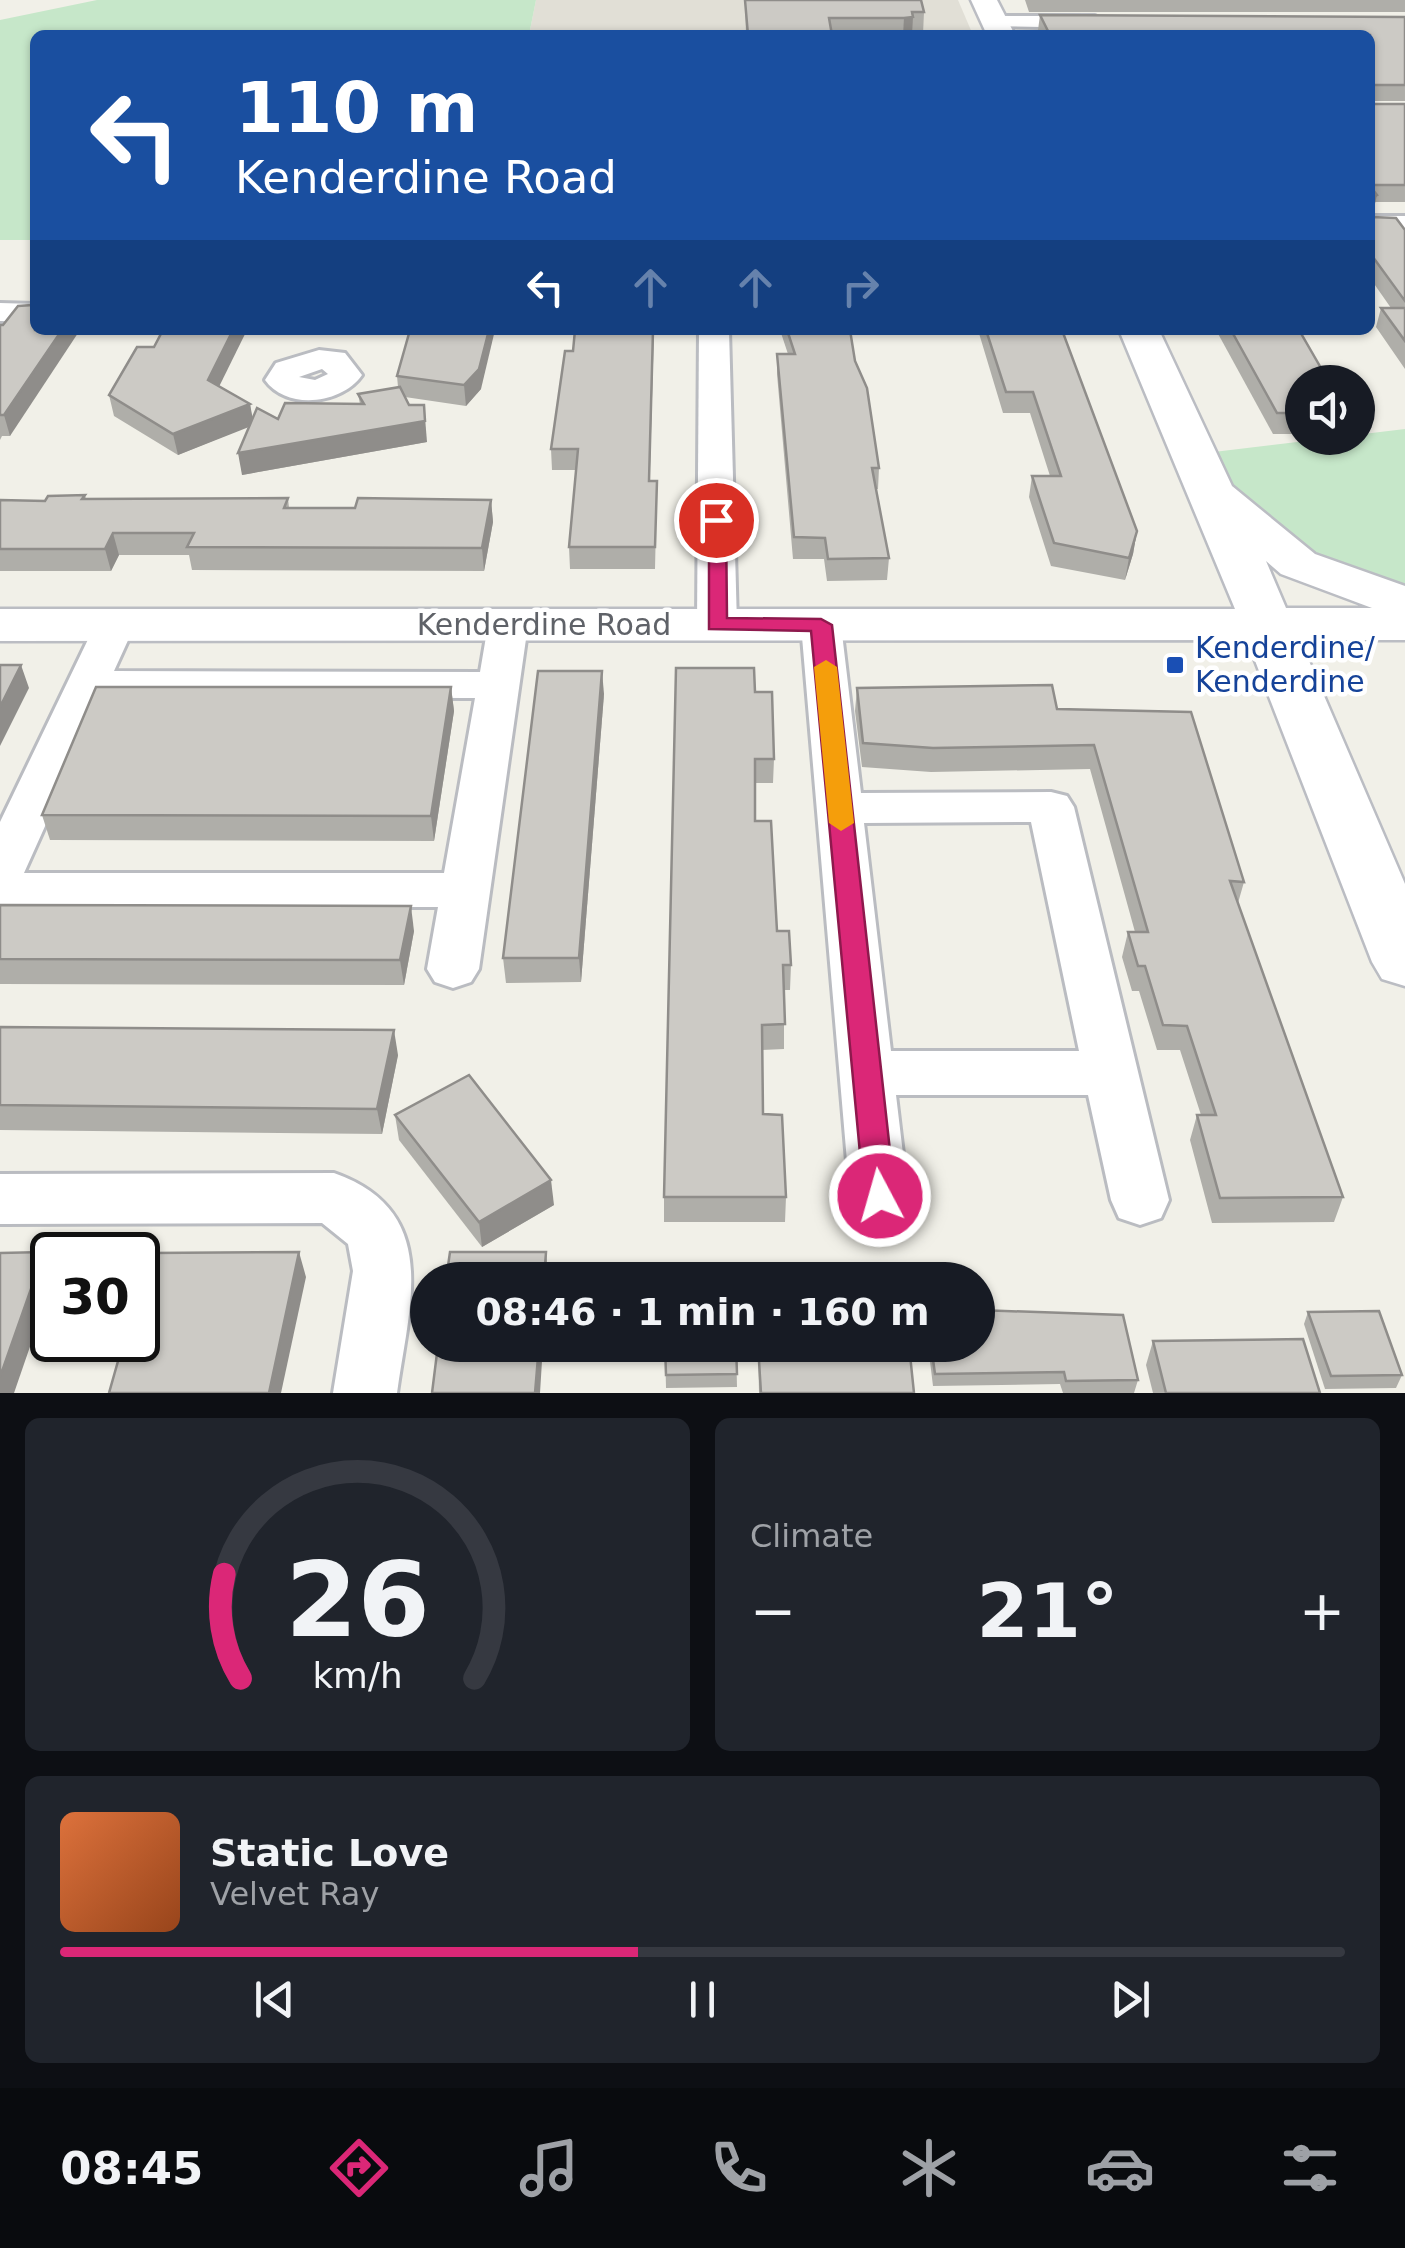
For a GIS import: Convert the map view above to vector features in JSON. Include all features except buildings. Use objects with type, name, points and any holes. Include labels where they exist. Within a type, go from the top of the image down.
[{"type":"street","points":[[994,19],[1113,22]]},
{"type":"street","points":[[1375,224],[1405,224]]},
{"type":"street","points":[[0,312],[30,312]]},
{"type":"street","points":[[714,335],[716,625]]},
{"type":"street","points":[[1141,335],[1214,491],[1328,764],[1405,962]]},
{"type":"street","points":[[1214,491],[1298,564],[1405,603]]},
{"type":"street","name":"Kenderdine Road","points":[[0,625],[1405,624]]},
{"type":"street","points":[[0,872],[115,625]]},
{"type":"street","points":[[453,970],[508,625]]},
{"type":"street","points":[[821,625],[880,1196]]},
{"type":"street","points":[[88,684],[497,685]]},
{"type":"street","points":[[840,808],[1051,807],[1140,1200]]},
{"type":"street","points":[[0,890],[465,890]]},
{"type":"street","points":[[867,1072],[1111,1072]]},
{"type":"street","points":[[0,1199],[334,1198],[376,1231],[384,1271],[364,1393]]},
{"type":"shaded area","points":[[536,0],[958,0],[971,30],[530,30]]},
{"type":"green space","points":[[97,0],[536,0],[530,30],[30,30],[30,240],[0,240],[0,20]]},
{"type":"green space","points":[[1405,429],[1405,603],[1298,564],[1197,454],[1285,443],[1285,455],[1375,455],[1375,433]]},
{"type":"slow traffic","points":[[826,667],[841,823]]},
{"type":"place","name":"Kenderdine/ Kenderdine","points":[[1175,665]]},
{"type":"route","points":[[716,520],[716,625],[821,625],[880,1196]]}]
